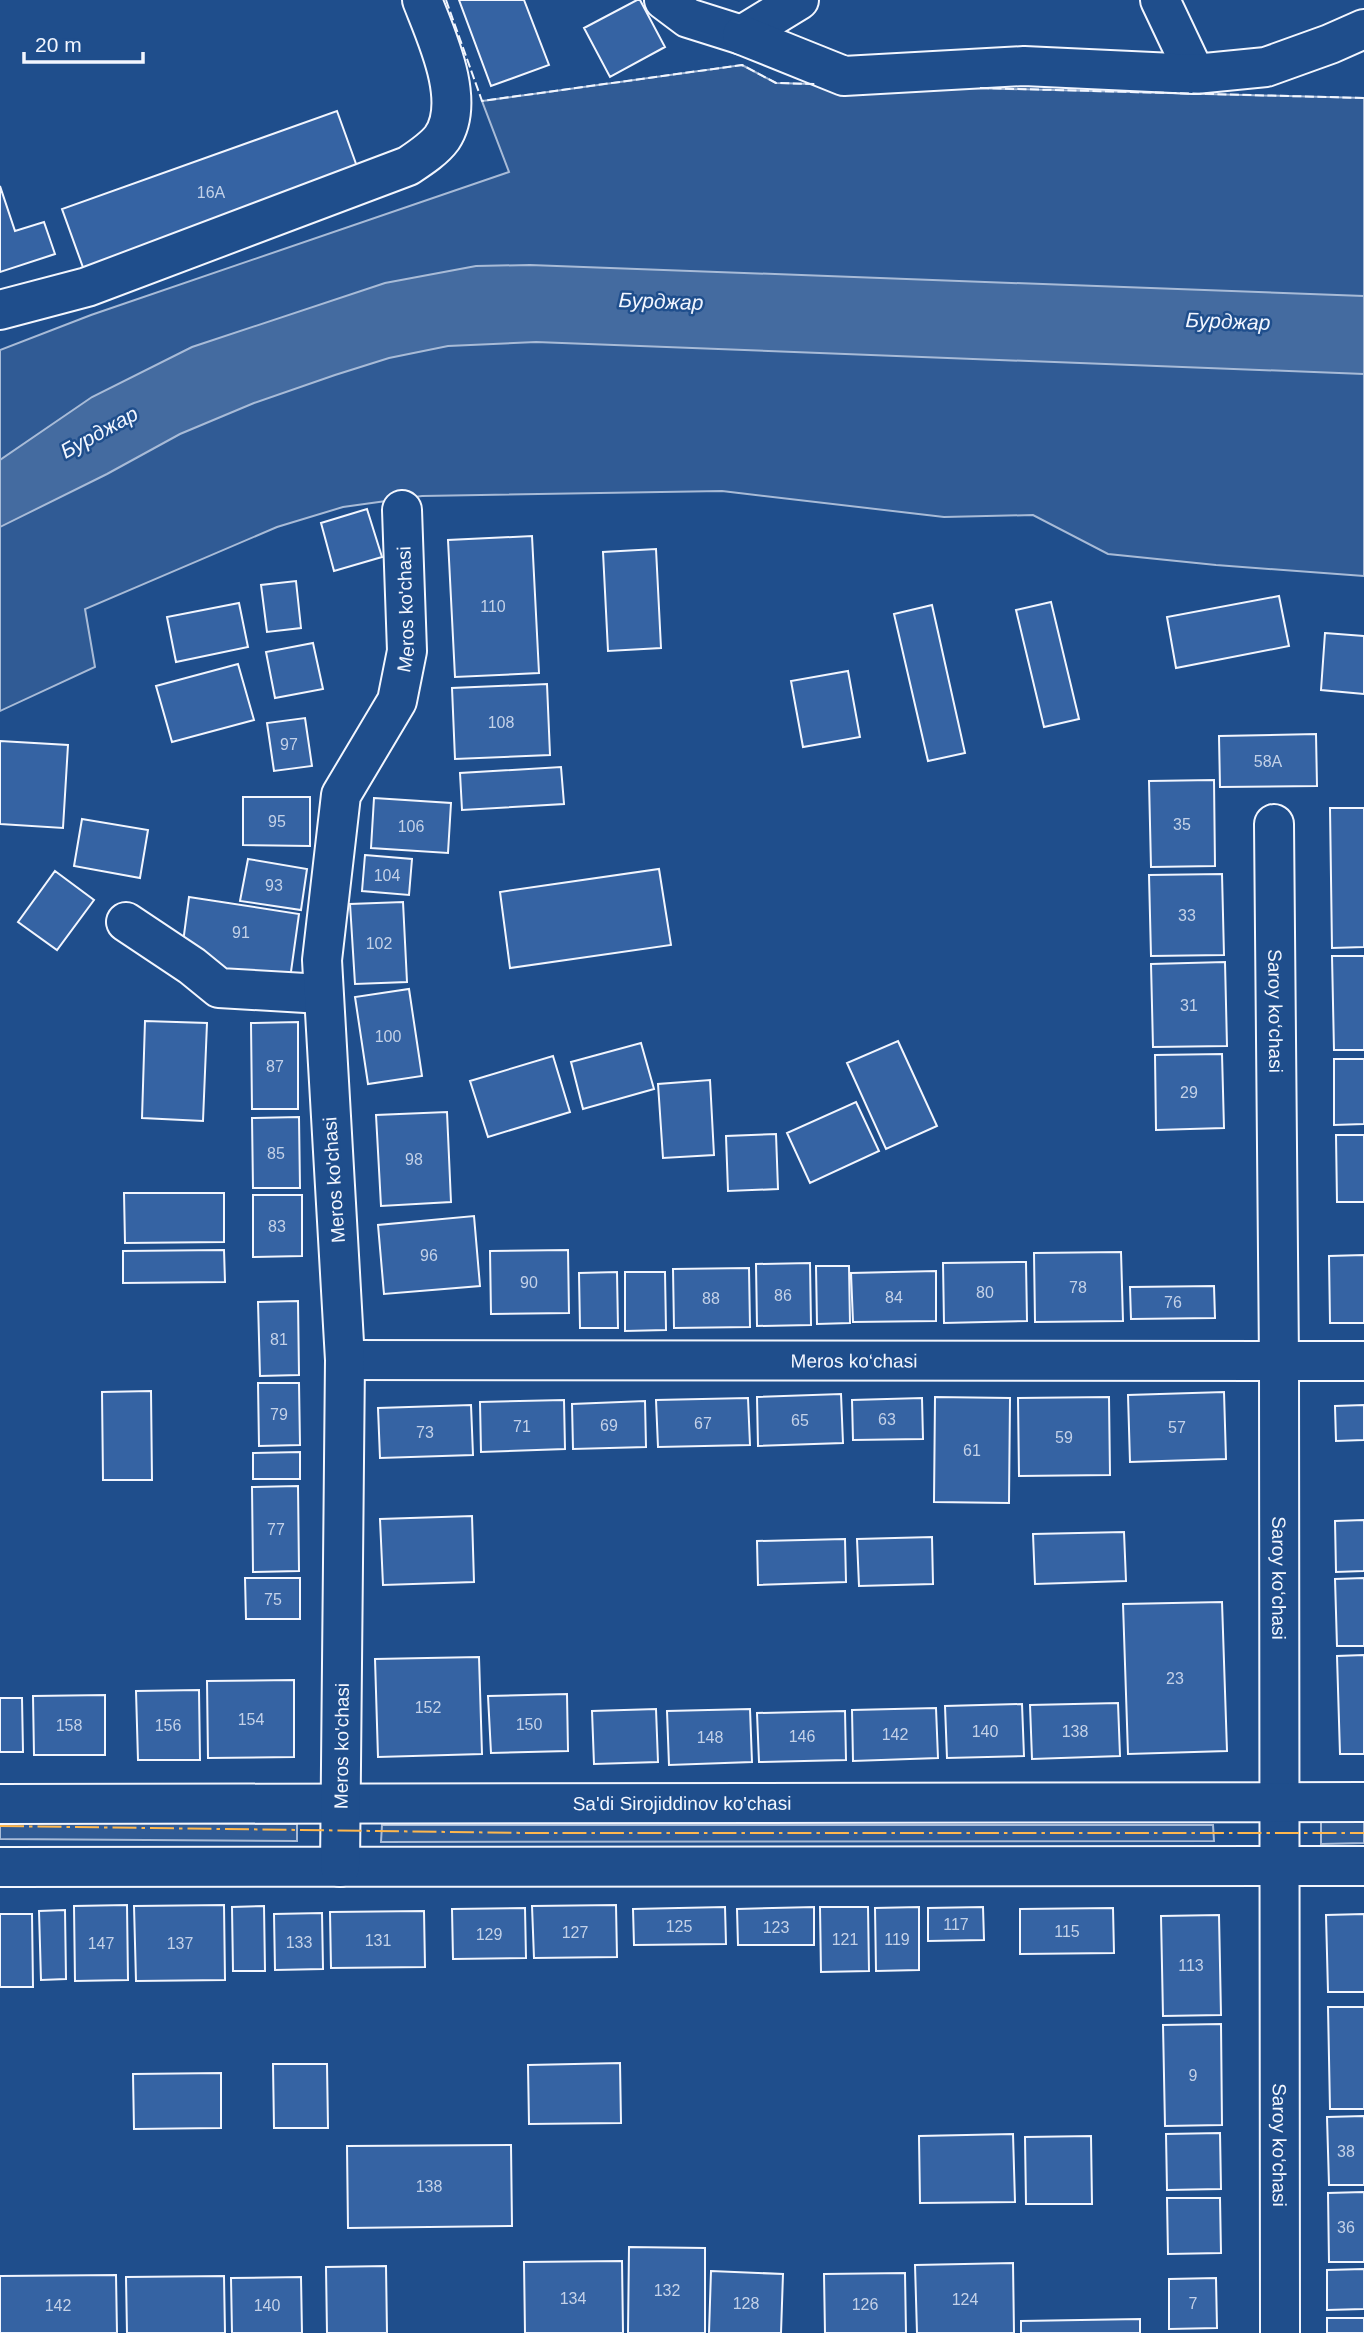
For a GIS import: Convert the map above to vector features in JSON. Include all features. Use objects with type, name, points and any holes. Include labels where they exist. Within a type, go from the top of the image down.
[{"type":"street","points":[[0,310],[87,287],[408,166],[417,160],[442,138],[449,122],[452,104],[441,50],[422,0]]},
{"type":"street","points":[[664,0],[688,18],[742,34],[844,76],[1024,66],[1195,74],[1266,67],[1364,29]]},
{"type":"street","points":[[742,34],[799,0]]},
{"type":"street","points":[[1160,0],[1195,74]]},
{"type":"street","name":"Meros ko'chasi","points":[[340,1867],[345,1360],[322,960],[341,795],[397,701],[407,651],[402,510]]},
{"type":"street","name":"Saroy ko‘chasi","points":[[1274,824],[1279,1361],[1280,2333]]},
{"type":"street","points":[[127,922],[192,966],[219,988],[322,994]]},
{"type":"street","name":"Meros ko‘chasi","points":[[345,1360],[1364,1361]]},
{"type":"street","name":"Sa'di Sirojiddinov ko'chasi","points":[[0,1804],[1364,1802]]},
{"type":"street","points":[[0,1867],[1364,1866]]},
{"type":"shaded area","points":[[742,65],[776,83],[1364,98],[1364,576],[1108,554],[1033,515],[944,517],[722,491],[422,496],[343,507],[277,527],[85,609],[95,667],[0,711],[0,350],[91,315],[509,172],[482,101]]},
{"type":"shaded area","points":[[1321,1821],[1364,1821],[1364,1843],[1321,1844]]},
{"type":"shaded area","points":[[0,1822],[297,1824],[297,1841],[0,1839]]},
{"type":"shaded area","points":[[382,1825],[1213,1825],[1214,1841],[381,1842]]},
{"type":"water","name":"Бурджар","points":[[530,265],[1364,296],[1364,374],[536,342],[448,346],[389,358],[254,403],[180,434],[0,527],[0,460],[92,397],[192,347],[385,283],[476,266]]},
{"type":"building","points":[[459,0],[524,0],[549,65],[491,86]]},
{"type":"building","points":[[640,0],[665,47],[610,77],[584,28]]},
{"type":"building","points":[[337,111],[360,175],[85,273],[62,209]]},
{"type":"building","points":[[0,186],[15,231],[44,222],[55,254],[0,272]]},
{"type":"building","points":[[367,509],[382,557],[334,571],[321,523]]},
{"type":"building","points":[[532,536],[539,673],[455,677],[448,540]]},
{"type":"building","points":[[656,549],[661,648],[608,651],[603,552]]},
{"type":"building","points":[[296,581],[301,628],[267,632],[261,585]]},
{"type":"building","points":[[1279,596],[1289,646],[1176,668],[1167,617]]},
{"type":"building","points":[[1051,602],[1079,719],[1044,727],[1016,610]]},
{"type":"building","points":[[239,603],[248,647],[176,662],[167,617]]},
{"type":"building","points":[[932,605],[965,753],[928,761],[894,614]]},
{"type":"building","points":[[1325,633],[1364,636],[1364,694],[1321,690]]},
{"type":"building","points":[[313,643],[323,689],[275,698],[266,652]]},
{"type":"building","points":[[238,664],[254,720],[172,742],[156,686]]},
{"type":"building","points":[[848,671],[860,737],[803,747],[791,681]]},
{"type":"building","points":[[547,684],[550,755],[455,759],[452,688]]},
{"type":"building","points":[[305,718],[312,766],[274,771],[267,723]]},
{"type":"building","points":[[1316,734],[1317,786],[1220,787],[1219,736]]},
{"type":"building","points":[[0,741],[68,745],[63,828],[0,824]]},
{"type":"building","points":[[561,767],[564,804],[462,810],[460,773]]},
{"type":"building","points":[[1214,780],[1215,866],[1151,867],[1149,781]]},
{"type":"building","points":[[243,797],[310,797],[310,846],[243,845]]},
{"type":"building","points":[[374,798],[451,803],[448,853],[371,848]]},
{"type":"building","points":[[1330,808],[1364,808],[1364,947],[1332,948]]},
{"type":"building","points":[[82,819],[148,830],[140,878],[74,866]]},
{"type":"building","points":[[365,855],[412,859],[409,895],[362,891]]},
{"type":"building","points":[[248,859],[307,869],[301,910],[240,901]]},
{"type":"building","points":[[659,869],[671,945],[510,968],[500,892]]},
{"type":"building","points":[[55,871],[94,900],[57,950],[18,922]]},
{"type":"building","points":[[1222,874],[1224,955],[1151,956],[1149,875]]},
{"type":"building","points":[[189,897],[299,914],[289,986],[211,974],[182,950]]},
{"type":"building","points":[[403,902],[407,982],[355,984],[350,904]]},
{"type":"building","points":[[1332,956],[1364,956],[1364,1050],[1334,1050]]},
{"type":"building","points":[[1225,962],[1227,1046],[1153,1047],[1151,964]]},
{"type":"building","points":[[409,989],[422,1076],[368,1084],[355,997]]},
{"type":"building","points":[[145,1021],[207,1023],[203,1121],[142,1118]]},
{"type":"building","points":[[298,1022],[298,1109],[252,1109],[251,1023]]},
{"type":"building","points":[[898,1041],[937,1126],[886,1149],[847,1063]]},
{"type":"building","points":[[641,1043],[654,1089],[583,1109],[571,1062]]},
{"type":"building","points":[[1222,1054],[1224,1128],[1156,1130],[1155,1055]]},
{"type":"building","points":[[553,1056],[570,1112],[488,1137],[470,1081]]},
{"type":"building","points":[[1334,1059],[1364,1059],[1364,1124],[1334,1125]]},
{"type":"building","points":[[710,1080],[714,1155],[663,1158],[658,1084]]},
{"type":"building","points":[[856,1102],[879,1151],[810,1183],[787,1133]]},
{"type":"building","points":[[447,1112],[451,1202],[381,1206],[376,1115]]},
{"type":"building","points":[[299,1117],[300,1188],[253,1188],[252,1118]]},
{"type":"building","points":[[776,1134],[778,1189],[728,1191],[726,1136]]},
{"type":"building","points":[[1336,1135],[1364,1135],[1364,1202],[1337,1202]]},
{"type":"building","points":[[124,1193],[224,1193],[224,1242],[125,1243]]},
{"type":"building","points":[[253,1195],[302,1195],[302,1256],[253,1257]]},
{"type":"building","points":[[474,1216],[480,1286],[384,1294],[378,1225]]},
{"type":"building","points":[[224,1250],[225,1282],[123,1283],[123,1251]]},
{"type":"building","points":[[568,1250],[569,1313],[491,1314],[490,1251]]},
{"type":"building","points":[[1121,1252],[1123,1321],[1035,1322],[1034,1253]]},
{"type":"building","points":[[1364,1255],[1364,1323],[1330,1323],[1329,1256]]},
{"type":"building","points":[[1026,1262],[1027,1321],[944,1323],[943,1263]]},
{"type":"building","points":[[810,1263],[811,1325],[757,1326],[756,1264]]},
{"type":"building","points":[[816,1266],[849,1266],[850,1323],[817,1324]]},
{"type":"building","points":[[749,1268],[750,1327],[674,1328],[673,1269]]},
{"type":"building","points":[[936,1271],[936,1321],[853,1322],[851,1273]]},
{"type":"building","points":[[617,1272],[618,1328],[580,1328],[579,1273]]},
{"type":"building","points":[[625,1272],[665,1272],[666,1330],[625,1331]]},
{"type":"building","points":[[1214,1286],[1215,1318],[1131,1319],[1130,1287]]},
{"type":"building","points":[[298,1301],[299,1375],[260,1376],[258,1302]]},
{"type":"building","points":[[258,1383],[299,1383],[300,1445],[259,1446]]},
{"type":"building","points":[[151,1391],[152,1480],[103,1480],[102,1392]]},
{"type":"building","points":[[1224,1392],[1226,1459],[1130,1462],[1128,1395]]},
{"type":"building","points":[[841,1394],[843,1443],[758,1446],[757,1397]]},
{"type":"building","points":[[935,1397],[1010,1398],[1009,1503],[934,1502]]},
{"type":"building","points":[[1109,1397],[1110,1475],[1019,1476],[1018,1398]]},
{"type":"building","points":[[748,1398],[750,1445],[658,1447],[656,1400]]},
{"type":"building","points":[[922,1398],[923,1439],[853,1440],[852,1400]]},
{"type":"building","points":[[564,1400],[565,1449],[481,1452],[480,1402]]},
{"type":"building","points":[[645,1401],[646,1447],[573,1449],[572,1404]]},
{"type":"building","points":[[471,1405],[473,1455],[380,1458],[378,1408]]},
{"type":"building","points":[[1364,1405],[1364,1440],[1336,1441],[1335,1406]]},
{"type":"building","points":[[300,1452],[300,1479],[253,1479],[253,1453]]},
{"type":"building","points":[[298,1486],[299,1571],[253,1572],[252,1487]]},
{"type":"building","points":[[472,1516],[474,1582],[383,1585],[380,1519]]},
{"type":"building","points":[[1364,1520],[1364,1571],[1336,1572],[1335,1521]]},
{"type":"building","points":[[1124,1532],[1126,1581],[1035,1584],[1033,1534]]},
{"type":"building","points":[[932,1537],[933,1584],[859,1586],[857,1539]]},
{"type":"building","points":[[845,1539],[846,1582],[758,1585],[757,1541]]},
{"type":"building","points":[[245,1578],[300,1578],[300,1619],[246,1619]]},
{"type":"building","points":[[1364,1578],[1364,1646],[1337,1646],[1335,1579]]},
{"type":"building","points":[[1222,1602],[1227,1751],[1128,1754],[1123,1604]]},
{"type":"building","points":[[1364,1655],[1364,1754],[1340,1754],[1337,1656]]},
{"type":"building","points":[[479,1657],[482,1754],[378,1757],[375,1659]]},
{"type":"building","points":[[294,1680],[294,1757],[208,1758],[207,1681]]},
{"type":"building","points":[[199,1690],[200,1760],[138,1760],[136,1691]]},
{"type":"building","points":[[567,1694],[568,1751],[491,1753],[488,1696]]},
{"type":"building","points":[[105,1695],[105,1755],[34,1755],[33,1696]]},
{"type":"building","points":[[0,1698],[22,1698],[23,1752],[0,1752]]},
{"type":"building","points":[[1118,1703],[1120,1756],[1032,1759],[1030,1705]]},
{"type":"building","points":[[1022,1704],[1024,1756],[947,1758],[945,1706]]},
{"type":"building","points":[[936,1708],[938,1758],[853,1761],[852,1710]]},
{"type":"building","points":[[656,1709],[658,1762],[594,1764],[592,1711]]},
{"type":"building","points":[[750,1709],[752,1762],[669,1765],[667,1711]]},
{"type":"building","points":[[845,1711],[846,1760],[759,1762],[757,1713]]},
{"type":"building","points":[[127,1905],[128,1980],[75,1981],[74,1906]]},
{"type":"building","points":[[224,1905],[225,1980],[136,1981],[134,1906]]},
{"type":"building","points":[[616,1905],[617,1957],[534,1958],[532,1906]]},
{"type":"building","points":[[264,1906],[265,1971],[233,1971],[232,1907]]},
{"type":"building","points":[[725,1907],[726,1944],[634,1945],[633,1909]]},
{"type":"building","points":[[814,1907],[814,1945],[738,1945],[737,1909]]},
{"type":"building","points":[[820,1907],[868,1907],[869,1971],[821,1972]]},
{"type":"building","points":[[919,1907],[919,1970],[876,1971],[875,1908]]},
{"type":"building","points":[[983,1907],[984,1940],[928,1941],[928,1908]]},
{"type":"building","points":[[525,1908],[526,1958],[453,1959],[452,1909]]},
{"type":"building","points":[[1113,1908],[1114,1953],[1020,1954],[1020,1909]]},
{"type":"building","points":[[65,1910],[66,1979],[41,1980],[39,1911]]},
{"type":"building","points":[[424,1911],[425,1967],[331,1968],[330,1912]]},
{"type":"building","points":[[322,1913],[323,1969],[275,1970],[274,1914]]},
{"type":"building","points":[[0,1914],[32,1914],[33,1987],[0,1987]]},
{"type":"building","points":[[1364,1914],[1364,1992],[1328,1992],[1326,1915]]},
{"type":"building","points":[[1219,1915],[1221,2015],[1163,2016],[1161,1916]]},
{"type":"building","points":[[1328,2007],[1364,2007],[1364,2109],[1330,2109]]},
{"type":"building","points":[[1221,2024],[1222,2125],[1165,2126],[1163,2025]]},
{"type":"building","points":[[620,2063],[621,2123],[529,2124],[528,2065]]},
{"type":"building","points":[[273,2064],[327,2064],[328,2128],[274,2128]]},
{"type":"building","points":[[221,2073],[221,2128],[134,2129],[133,2074]]},
{"type":"building","points":[[1364,2116],[1364,2185],[1329,2185],[1327,2117]]},
{"type":"building","points":[[1220,2133],[1221,2189],[1167,2190],[1166,2134]]},
{"type":"building","points":[[1013,2134],[1015,2202],[920,2203],[919,2136]]},
{"type":"building","points":[[1091,2136],[1092,2204],[1026,2204],[1025,2137]]},
{"type":"building","points":[[511,2145],[512,2226],[348,2228],[347,2146]]},
{"type":"building","points":[[1364,2192],[1364,2262],[1329,2262],[1328,2193]]},
{"type":"building","points":[[1167,2198],[1220,2198],[1221,2253],[1168,2254]]},
{"type":"building","points":[[629,2247],[705,2248],[705,2333],[628,2333]]},
{"type":"building","points":[[622,2261],[623,2333],[525,2333],[524,2262]]},
{"type":"building","points":[[1013,2263],[1014,2333],[917,2333],[915,2265]]},
{"type":"building","points":[[386,2266],[387,2333],[327,2333],[326,2267]]},
{"type":"building","points":[[1364,2269],[1364,2309],[1327,2310],[1327,2270]]},
{"type":"building","points":[[711,2271],[783,2274],[781,2333],[709,2333]]},
{"type":"building","points":[[905,2273],[906,2333],[825,2333],[824,2274]]},
{"type":"building","points":[[116,2275],[117,2333],[0,2333],[0,2276]]},
{"type":"building","points":[[224,2276],[225,2333],[127,2333],[126,2277]]},
{"type":"building","points":[[301,2277],[302,2333],[232,2333],[231,2278]]},
{"type":"building","points":[[1216,2278],[1217,2328],[1169,2329],[1169,2279]]},
{"type":"building","points":[[1327,2318],[1364,2318],[1364,2333],[1327,2333]]},
{"type":"building","points":[[1140,2319],[1140,2333],[1021,2333],[1021,2321]]},
{"type":"fence","points":[[446,0],[482,101],[742,65],[776,83],[815,84]]},
{"type":"fence","points":[[980,88],[1364,98]]},
{"type":"power","points":[[0,1826],[527,1833],[1364,1833]]}]
